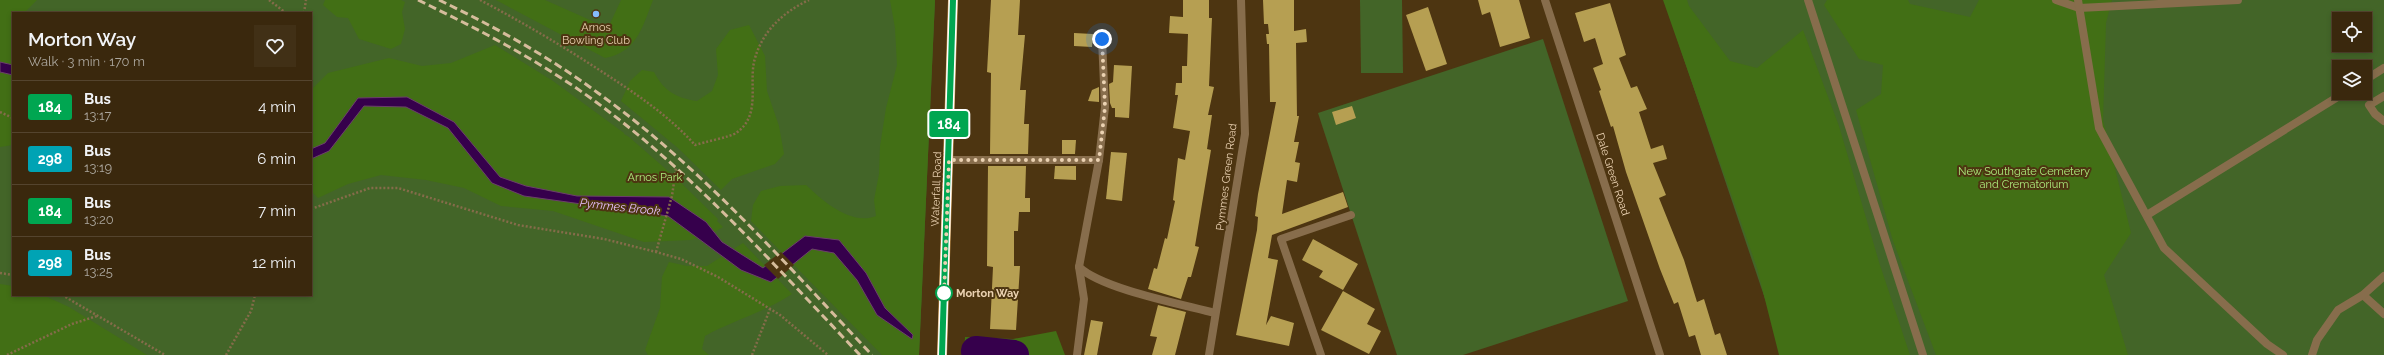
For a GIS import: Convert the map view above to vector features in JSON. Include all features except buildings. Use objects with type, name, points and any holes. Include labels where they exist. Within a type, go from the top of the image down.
[{"type":"main road","name":"Waterfall Road","points":[[942,355],[953,0]]},
{"type":"street","name":"Pymmes Green Road","points":[[1209,355],[1215,313],[1225,268],[1245,134],[1241,0]]},
{"type":"street","name":"Dale Green Road","points":[[1545,0],[1660,355]]},
{"type":"street","points":[[1808,0],[1923,355]]},
{"type":"street","points":[[2056,0],[2078,4],[2238,0]]},
{"type":"street","points":[[2078,4],[2099,128],[2164,248],[2267,344],[2283,355]]},
{"type":"street","points":[[1077,355],[1084,299],[1079,267],[1099,160],[1105,107],[1102,39]]},
{"type":"street","points":[[2372,76],[2384,68]]},
{"type":"street","points":[[2384,96],[2369,105],[2384,121]]},
{"type":"street","points":[[2147,215],[2333,100]]},
{"type":"street","points":[[949,160],[1099,160]]},
{"type":"street","points":[[1321,355],[1281,239],[1352,215]]},
{"type":"street","points":[[1079,267],[1088,276],[1109,284],[1215,313]]},
{"type":"street","points":[[2312,355],[2317,340],[2338,310],[2362,294],[2384,276]]},
{"type":"street","points":[[2362,294],[2384,314]]},
{"type":"path","points":[[269,0],[285,12]]},
{"type":"path","points":[[304,12],[306,0]]},
{"type":"path","points":[[480,0],[537,31],[628,89],[677,125],[695,145],[736,133],[751,115],[754,89],[754,62],[766,33],[788,10],[809,0]]},
{"type":"path","points":[[0,112],[12,118]]},
{"type":"path","points":[[656,252],[672,196],[676,168]]},
{"type":"path","points":[[312,209],[370,188],[398,188],[518,225],[604,239],[656,252],[694,265],[770,309],[828,355]]},
{"type":"path","points":[[0,273],[12,275]]},
{"type":"path","points":[[64,296],[165,355]]},
{"type":"path","points":[[226,355],[251,311],[255,296]]},
{"type":"path","points":[[752,355],[770,309]]},
{"type":"path","points":[[7,355],[72,324],[97,316]]},
{"type":"green space","name":"Arnos Park","points":[[0,0],[935,0],[919,355],[0,355]]},
{"type":"green space","points":[[0,0],[37,0],[25,12],[12,12],[12,145],[0,147]]},
{"type":"green space","points":[[325,0],[401,0],[405,2],[402,12],[405,29],[401,44],[391,49],[359,39],[348,18],[337,17],[323,5]]},
{"type":"green space","points":[[496,0],[545,0],[608,28],[621,0],[653,0],[637,37],[624,50],[616,55],[605,58]]},
{"type":"green space","points":[[890,0],[935,0],[919,355],[882,355],[751,221],[753,205],[761,191],[780,186],[806,185],[829,204],[847,215],[857,218],[876,216],[874,200],[879,174],[880,146],[886,108],[897,65],[895,28]]},
{"type":"green space","points":[[1360,0],[1402,0],[1403,73],[1361,73]]},
{"type":"green space","points":[[1663,0],[1687,0],[1689,6],[1730,61],[1757,68],[1803,30],[1839,126],[1879,262],[1910,355],[1779,355],[1757,268]]},
{"type":"green space","name":"New Southgate Cemetery and Crematorium","points":[[1664,0],[2384,0],[2384,355],[1784,355]]},
{"type":"green space","points":[[1827,0],[1908,0],[1910,4],[1970,17],[1979,0],[2112,0],[2106,23],[2103,120],[2131,233],[2104,275],[2128,355],[1936,355],[1893,241],[1856,110],[1881,94],[1883,65],[1859,59],[1824,5]]},
{"type":"green space","points":[[749,25],[765,56],[767,91],[779,126],[784,154],[775,164],[732,179],[721,190],[678,148],[621,101],[630,81],[642,70],[654,72],[666,89],[677,96],[697,101],[712,91],[718,75],[716,49],[730,30]]},
{"type":"green space","points":[[1543,39],[1628,301],[1463,355],[1397,355],[1318,113]]},
{"type":"green space","points":[[495,45],[553,81],[624,133],[675,177],[718,219],[717,221],[723,227],[713,233],[691,240],[644,242],[553,211],[501,206],[464,188],[426,180],[381,175],[348,184],[318,198],[312,192],[312,89],[328,73],[389,58],[422,66],[451,63]]},
{"type":"green space","points":[[743,243],[792,294],[771,306],[705,336],[702,349],[709,355],[648,355],[645,350],[660,308],[662,277],[669,262],[687,266],[707,266]]},
{"type":"green space","points":[[0,284],[12,286],[12,296],[45,296],[69,307],[147,355],[0,355]]},
{"type":"green space","points":[[1056,331],[1065,355],[964,355],[965,337],[1013,339]]},
{"type":"water","points":[[0,62],[12,65],[12,75],[0,72]]},
{"type":"water","points":[[407,97],[454,122],[500,177],[526,186],[577,196],[669,197],[706,222],[722,242],[763,268],[805,236],[839,240],[866,273],[885,308],[913,335],[912,339],[877,315],[857,280],[834,253],[812,249],[771,282],[741,270],[668,216],[524,196],[492,183],[448,128],[406,107],[364,106],[329,151],[312,159],[312,149],[325,143],[358,98]]},
{"type":"pier","points":[[781,252],[794,265],[778,279],[764,265]]},
{"type":"waterway","name":"Pymmes Brook","points":[[976,351],[1014,355]]},
{"type":"railway","points":[[418,0],[487,35],[553,73],[596,102],[632,130],[700,190],[733,222],[860,355]]},
{"type":"railway","points":[[439,0],[540,54],[579,79],[636,122],[707,184],[775,252],[872,355]]},
{"type":"bus line","name":"184","points":[[942,355],[953,0]]},
{"type":"place","name":"Arnos Bowling Club","points":[[596,14]]},
{"type":"place","name":"Morton Way","points":[[944,293]]},
{"type":"route","points":[[944,293],[944,296],[949,160],[1099,160],[1105,107],[1102,39]]}]
